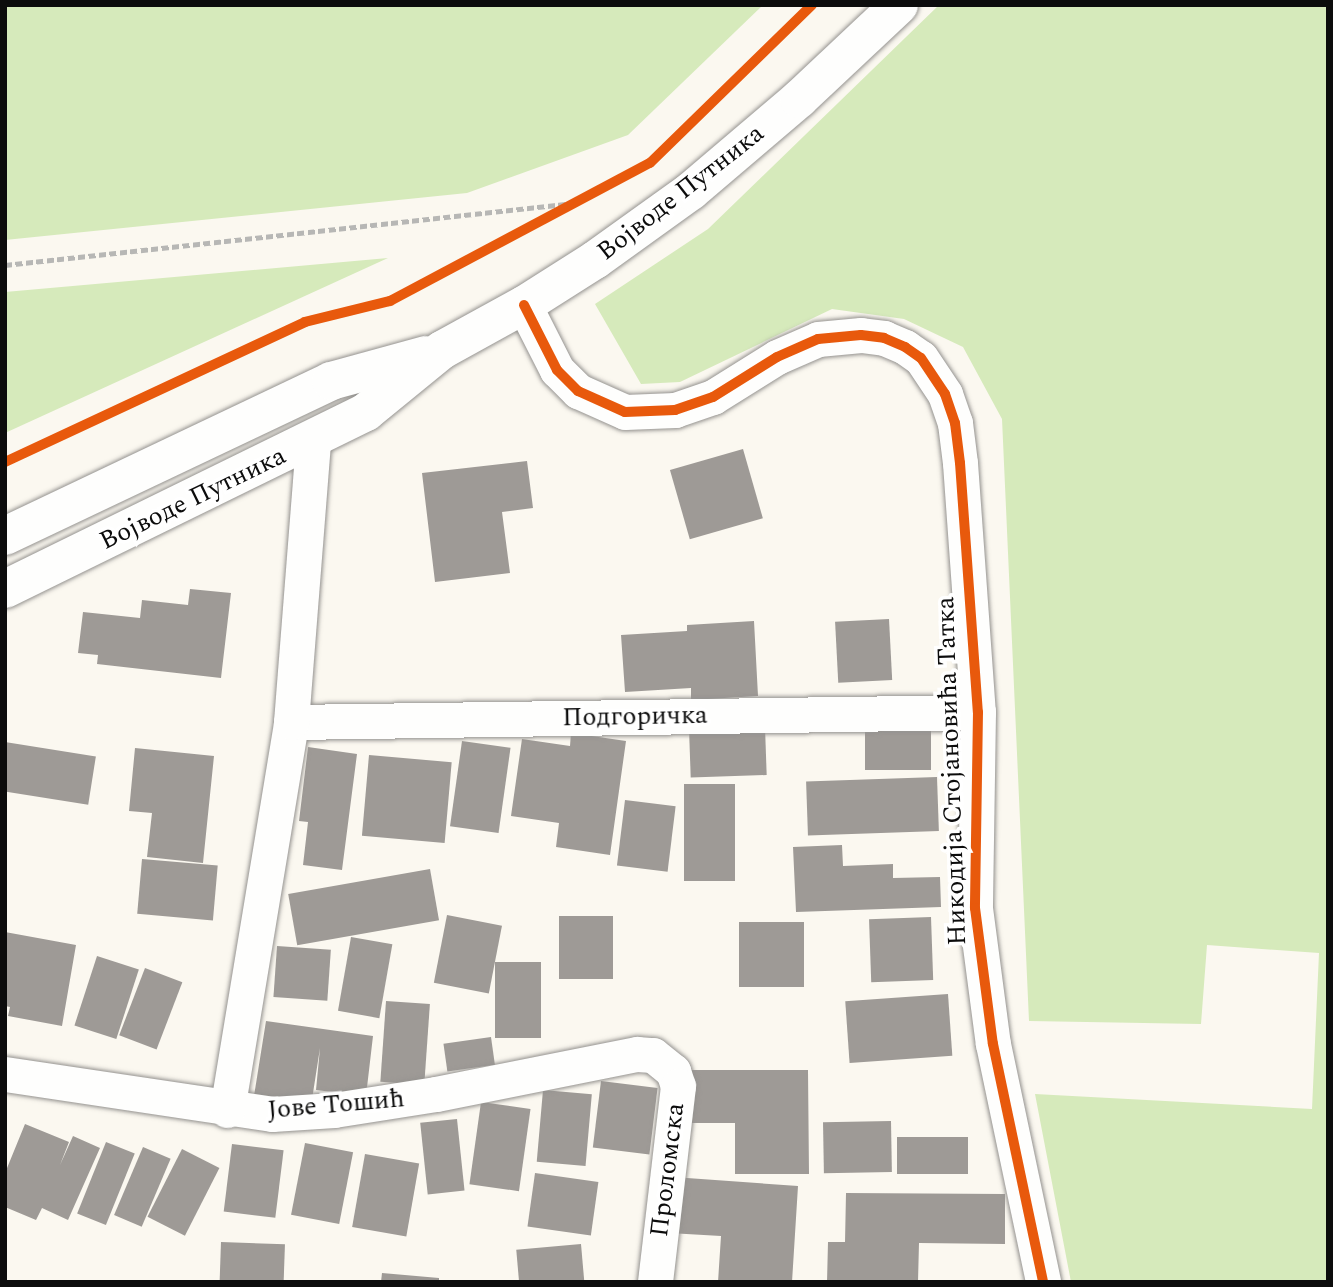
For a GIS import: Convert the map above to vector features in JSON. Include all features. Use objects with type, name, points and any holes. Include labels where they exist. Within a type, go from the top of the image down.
[{"type":"street","name":"Војводе Путника","points":[[5,589],[366,412],[442,350],[524,305],[595,260],[691,191],[799,99],[898,5]]},
{"type":"street","name":"Никодија Стојановића Татка","points":[[524,305],[557,370],[578,391],[625,412],[675,410],[713,397],[777,357],[818,340],[861,335],[884,338],[905,346],[921,358],[945,394],[958,444],[978,712],[975,908],[993,1044],[1043,1282]]},
{"type":"street","name":"Војводе Путника","points":[[5,536],[331,381],[442,350]]},
{"type":"street","points":[[226,1110],[291,722],[313,440]]},
{"type":"street","name":"Подгоричка","points":[[291,722],[978,712]]},
{"type":"street","name":"Јове Тошић","points":[[5,1074],[226,1110],[272,1114],[334,1110],[436,1094],[637,1054],[653,1055],[664,1061]]},
{"type":"street","name":"Проломска","points":[[656,1282],[678,1086],[673,1071],[664,1061]]},
{"type":"path","points":[[550,216],[586,197]]},
{"type":"path","points":[[5,265],[575,203]]},
{"type":"green space","points":[[5,5],[763,5],[628,135],[467,193],[5,240]]},
{"type":"green space","points":[[939,5],[1328,5],[1328,1282],[1071,1282],[1035,1094],[1312,1109],[1319,953],[1207,945],[1201,1024],[1029,1021],[1002,419],[963,347],[904,319],[832,309],[680,382],[641,384],[595,304],[708,229]]},
{"type":"green space","points":[[388,258],[5,433],[5,292]]},
{"type":"building","points":[[743,449],[763,518],[690,539],[670,470]]},
{"type":"building","points":[[527,461],[533,508],[502,512],[510,573],[435,582],[422,473]]},
{"type":"building","points":[[190,589],[231,593],[221,678],[97,664],[98,655],[78,653],[83,612],[140,618],[142,600],[188,605]]},
{"type":"building","points":[[889,619],[892,680],[838,683],[835,622]]},
{"type":"building","points":[[754,621],[758,696],[691,700],[691,688],[625,692],[621,635],[687,631],[687,625]]},
{"type":"building","points":[[865,717],[931,717],[931,770],[865,770]]},
{"type":"building","points":[[765,727],[767,775],[691,778],[689,730]]},
{"type":"building","points":[[571,733],[626,741],[610,855],[556,847],[559,823],[511,816],[522,739],[570,746]]},
{"type":"building","points":[[462,741],[511,748],[499,833],[450,826]]},
{"type":"building","points":[[5,742],[96,756],[88,805],[5,792]]},
{"type":"building","points":[[308,747],[357,754],[342,870],[303,865],[308,822],[299,821]]},
{"type":"building","points":[[135,748],[214,756],[203,863],[147,857],[152,813],[129,811]]},
{"type":"building","points":[[369,755],[452,762],[445,843],[362,836]]},
{"type":"building","points":[[937,777],[939,831],[808,836],[806,782]]},
{"type":"building","points":[[684,784],[735,784],[735,881],[684,881]]},
{"type":"building","points":[[625,800],[676,806],[668,872],[617,866]]},
{"type":"building","points":[[842,845],[843,866],[893,864],[893,878],[940,877],[941,907],[796,912],[793,847]]},
{"type":"building","points":[[142,859],[218,866],[213,920],[137,914]]},
{"type":"building","points":[[430,869],[439,920],[297,945],[288,894]]},
{"type":"building","points":[[447,915],[502,926],[489,993],[434,983]]},
{"type":"building","points":[[559,916],[613,916],[613,979],[559,979]]},
{"type":"building","points":[[931,917],[933,980],[871,982],[869,919]]},
{"type":"building","points":[[739,922],[804,922],[804,987],[739,987]]},
{"type":"building","points":[[5,932],[76,945],[62,1026],[8,1016],[10,1007],[5,1006]]},
{"type":"building","points":[[351,937],[392,944],[379,1018],[338,1011]]},
{"type":"building","points":[[277,946],[331,950],[327,1001],[273,997]]},
{"type":"building","points":[[97,956],[139,970],[116,1039],[74,1025]]},
{"type":"building","points":[[495,962],[541,962],[541,1038],[495,1038]]},
{"type":"building","points":[[145,968],[182,982],[157,1050],[119,1035]]},
{"type":"building","points":[[948,994],[952,1056],[850,1063],[845,1001]]},
{"type":"building","points":[[386,1001],[430,1004],[424,1085],[380,1082]]},
{"type":"building","points":[[266,1021],[373,1036],[366,1096],[316,1090],[320,1048],[311,1106],[254,1096]]},
{"type":"building","points":[[491,1037],[495,1065],[447,1071],[443,1044]]},
{"type":"building","points":[[688,1070],[808,1070],[809,1174],[735,1174],[735,1123],[688,1123]]},
{"type":"building","points":[[601,1081],[658,1088],[649,1154],[593,1148]]},
{"type":"building","points":[[543,1090],[592,1094],[586,1166],[537,1162]]},
{"type":"building","points":[[481,1102],[531,1109],[519,1191],[469,1184]]},
{"type":"building","points":[[457,1119],[465,1191],[428,1194],[420,1123]]},
{"type":"building","points":[[891,1121],[892,1172],[824,1173],[823,1122]]},
{"type":"building","points":[[25,1124],[69,1142],[60,1165],[73,1136],[100,1148],[68,1220],[42,1208],[36,1220],[5,1207],[5,1173]]},
{"type":"building","points":[[897,1137],[968,1137],[968,1174],[897,1174]]},
{"type":"building","points":[[106,1142],[135,1154],[106,1225],[77,1213]]},
{"type":"building","points":[[305,1143],[353,1152],[339,1224],[291,1215]]},
{"type":"building","points":[[232,1144],[284,1150],[275,1218],[224,1211]]},
{"type":"building","points":[[143,1147],[171,1159],[142,1227],[114,1215]]},
{"type":"building","points":[[182,1149],[219,1168],[185,1236],[147,1217]]},
{"type":"building","points":[[365,1154],[419,1164],[406,1236],[352,1227]]},
{"type":"building","points":[[535,1173],[598,1182],[591,1235],[527,1226]]},
{"type":"building","points":[[673,1177],[798,1186],[792,1282],[718,1282],[721,1236],[669,1233]]},
{"type":"building","points":[[846,1193],[1005,1194],[1005,1244],[919,1243],[918,1282],[827,1282],[828,1242],[845,1242]]},
{"type":"building","points":[[221,1242],[285,1244],[284,1282],[220,1282]]},
{"type":"building","points":[[581,1244],[584,1282],[519,1282],[516,1250]]},
{"type":"building","points":[[382,1273],[439,1278],[439,1282],[381,1282]]},
{"type":"cycle path","points":[[5,462],[305,322],[390,301],[650,163],[812,5]]},
{"type":"cycle path","points":[[524,305],[557,370],[578,391],[625,412],[675,410],[713,397],[777,357],[818,339],[861,335],[884,338],[921,358],[945,394],[955,423],[960,463],[978,712],[975,908],[993,1044],[1043,1282]]}]
